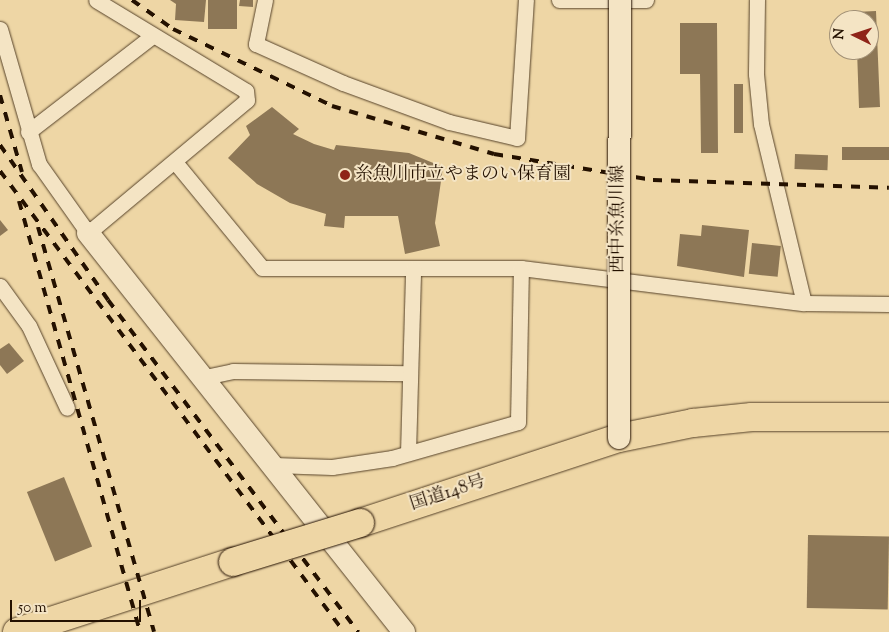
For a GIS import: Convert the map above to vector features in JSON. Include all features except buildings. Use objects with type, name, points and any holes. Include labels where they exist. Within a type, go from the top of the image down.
[{"type":"highway","name":"国道148号","points":[[17,632],[619,438],[752,417],[889,417]]},
{"type":"street","points":[[88,234],[241,108],[248,100],[246,91],[152,36],[96,0]]},
{"type":"street","points":[[265,0],[256,44],[343,83],[449,122],[517,138],[526,0]]},
{"type":"street","points":[[559,0],[646,0]]},
{"type":"street","name":"西中糸魚川線","points":[[619,438],[620,0]]},
{"type":"street","points":[[758,0],[756,74],[762,124],[804,303]]},
{"type":"street","points":[[0,29],[28,132],[39,164],[88,234],[205,377],[404,632]]},
{"type":"street","points":[[28,132],[152,36]]},
{"type":"street","points":[[175,162],[262,268],[521,268],[804,303],[889,304]]},
{"type":"street","points":[[274,465],[332,467],[408,453],[518,422],[521,268]]},
{"type":"street","points":[[408,453],[412,269]]},
{"type":"street","points":[[0,286],[29,326],[68,408]]},
{"type":"street","points":[[205,377],[233,371],[409,373]]},
{"type":"railway","points":[[132,0],[173,29],[332,106],[494,154],[653,180],[889,188]]},
{"type":"railway","points":[[0,95],[22,172]]},
{"type":"railway","points":[[0,145],[108,300],[358,632]]},
{"type":"railway","points":[[0,171],[344,632]]},
{"type":"railway","points":[[19,201],[140,632]]},
{"type":"railway","points":[[38,227],[154,632]]},
{"type":"place","name":"糸魚川市立やまのい保育園","points":[[345,175]]}]
